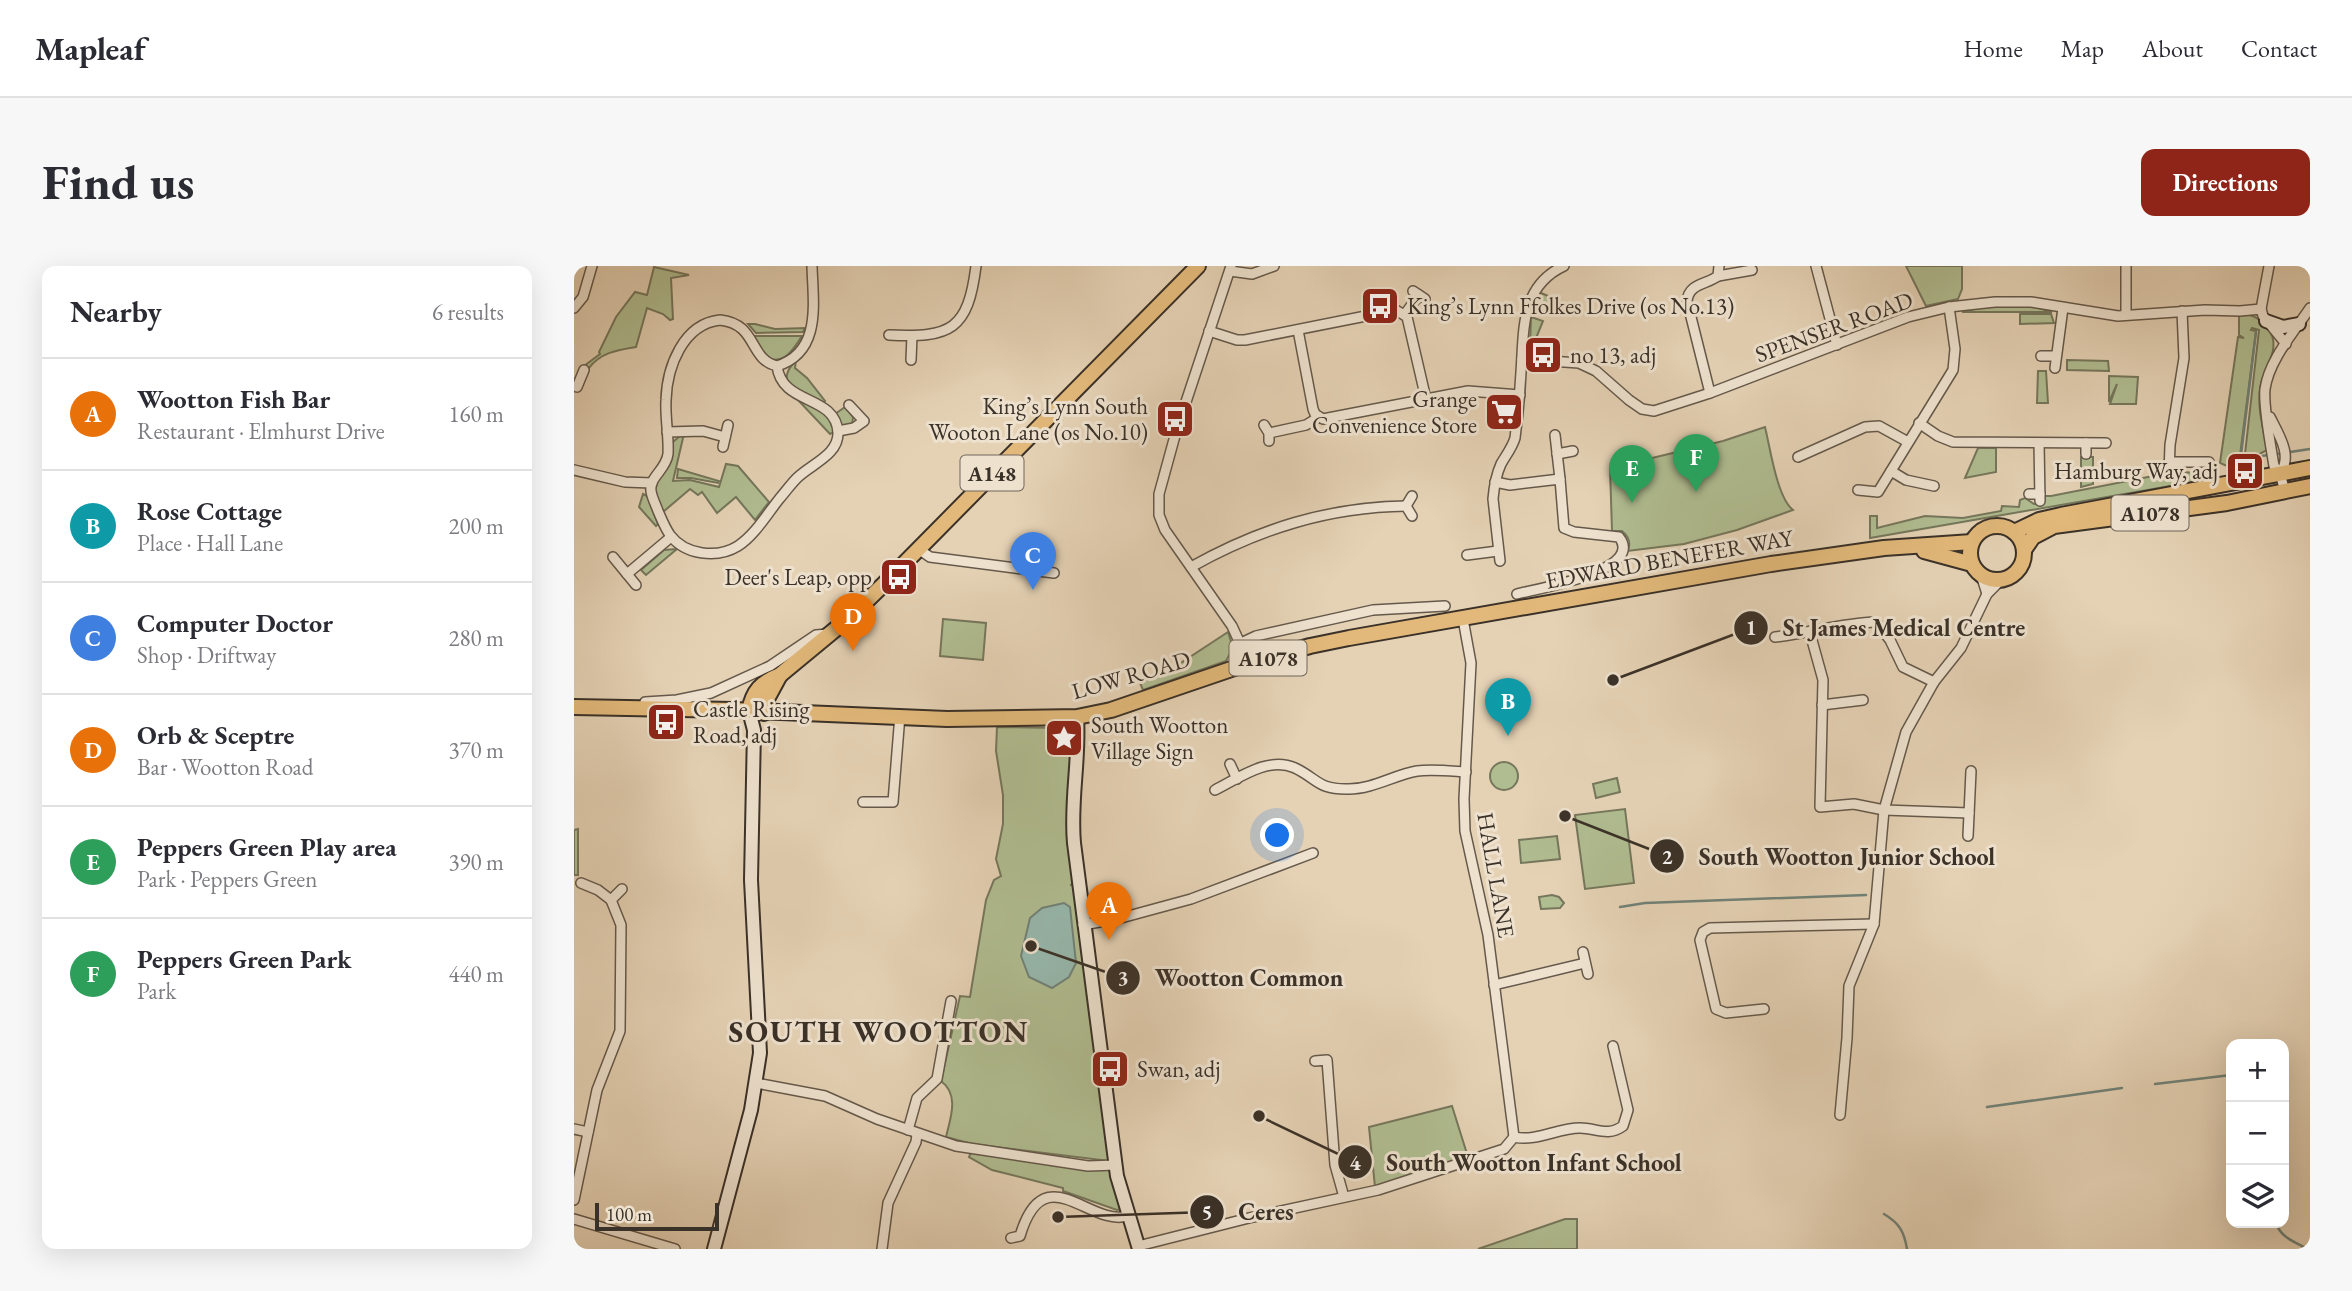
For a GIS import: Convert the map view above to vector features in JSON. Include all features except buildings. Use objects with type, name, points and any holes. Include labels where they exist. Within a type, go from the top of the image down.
[{"type":"main road","name":"A148","points":[[756,712],[780,675],[849,618],[1194,267]]},
{"type":"main road","name":"EDWARD BENEFER WAY","points":[[1463,619],[1743,569],[1884,548],[1972,542],[1976,535],[1990,527],[2007,528],[2014,532],[2039,520],[2061,515],[2310,468]]},
{"type":"main road","name":"A1078","points":[[2001,580],[2008,578],[2019,568],[2024,550],[2043,530],[2068,523],[2210,506],[2310,486]]},
{"type":"main road","points":[[2014,532],[2024,550]]},
{"type":"main road","points":[[1972,542],[1970,550],[1976,569]]},
{"type":"main road","name":"EDWARD BENEFER WAY","points":[[1884,548],[1929,551],[1976,569],[1994,580],[2001,580]]},
{"type":"main road","name":"LOW ROAD","points":[[574,707],[900,715],[947,719],[1077,717],[1111,709],[1249,663],[1310,646],[1463,619]]},
{"type":"street","points":[[574,309],[583,298],[592,266]]},
{"type":"street","points":[[776,366],[782,383],[794,393],[827,410],[836,423],[836,443],[832,450],[799,476],[740,545],[722,553],[700,553],[680,545],[671,537],[651,492],[652,483],[663,470],[667,457],[666,400],[671,371],[688,335],[703,323],[720,320],[736,323],[749,335],[767,363],[776,366],[785,363],[799,353],[811,334],[814,315],[812,266]]},
{"type":"street","points":[[889,335],[933,335],[958,320],[970,304],[976,266]]},
{"type":"street","points":[[1249,663],[1232,626],[1165,530],[1158,503],[1176,432],[1231,269],[1252,274],[1274,266]]},
{"type":"street","points":[[1467,555],[1499,556],[1493,499],[1501,465],[1515,438],[1524,321],[1531,297],[1546,277],[1564,266]]},
{"type":"street","points":[[1718,276],[1719,266]]},
{"type":"street","points":[[1816,266],[1837,345]]},
{"type":"street","points":[[2126,266],[2126,316]]},
{"type":"street","points":[[2269,266],[2263,315],[2286,344]]},
{"type":"street","points":[[1710,393],[1687,301],[1688,294],[1694,286],[1710,282],[1718,276],[1752,270]]},
{"type":"street","points":[[1405,314],[1419,295]]},
{"type":"street","name":"SPENSER ROAD","points":[[1522,359],[1579,363],[1596,371],[1635,404],[1654,411],[1710,393],[1908,317],[1949,307],[2014,302],[2103,315],[2126,316],[2182,311],[2263,315]]},
{"type":"street","points":[[1858,490],[1875,496],[1953,370],[1955,349],[1949,307]]},
{"type":"street","points":[[2055,368],[2063,308]]},
{"type":"street","points":[[2285,492],[2280,473],[2274,466],[2265,389],[2269,374],[2310,308]]},
{"type":"street","points":[[1209,331],[1245,340],[1390,310],[1405,314]]},
{"type":"street","points":[[2169,473],[2169,445],[2184,358],[2182,311]]},
{"type":"street","points":[[1405,314],[1426,398]]},
{"type":"street","points":[[2263,315],[2283,327],[2299,324]]},
{"type":"street","points":[[1298,330],[1313,409],[1319,417],[1328,420],[1468,391],[1520,395]]},
{"type":"street","points":[[911,359],[912,336]]},
{"type":"street","points":[[2041,356],[2056,356]]},
{"type":"street","points":[[838,431],[866,424],[849,405]]},
{"type":"street","points":[[2266,409],[2287,459],[2280,473]]},
{"type":"street","points":[[1267,433],[1306,425],[1319,417]]},
{"type":"street","points":[[1919,424],[1953,442],[2106,443]]},
{"type":"street","points":[[667,432],[703,431],[724,442],[728,425]]},
{"type":"street","points":[[1798,457],[1857,429],[1873,426],[1884,428],[1908,442]]},
{"type":"street","points":[[1517,594],[1596,573],[1614,564],[1622,551],[1623,542],[1619,537],[1574,532],[1564,528],[1555,435]]},
{"type":"street","points":[[1840,437],[1846,448]]},
{"type":"street","points":[[2029,494],[2040,497],[2039,443]]},
{"type":"street","points":[[2086,443],[2086,454]]},
{"type":"street","points":[[1558,454],[1573,451]]},
{"type":"street","points":[[2169,462],[2209,462]]},
{"type":"street","points":[[615,480],[618,469]]},
{"type":"street","points":[[574,470],[615,480],[652,483]]},
{"type":"street","points":[[1891,471],[1906,480],[1934,486]]},
{"type":"street","points":[[1495,482],[1510,485],[1560,479]]},
{"type":"street","points":[[1406,506],[1412,496]]},
{"type":"street","points":[[1191,567],[1245,539],[1298,520],[1354,509],[1406,506]]},
{"type":"street","points":[[1406,506],[1412,516]]},
{"type":"street","points":[[627,574],[671,537]]},
{"type":"street","points":[[918,548],[930,557],[1054,573]]},
{"type":"street","points":[[613,557],[636,585]]},
{"type":"street","points":[[1976,569],[1987,594]]},
{"type":"street","points":[[1840,1115],[1849,986],[1874,924],[1884,810],[1906,732],[1934,682],[1961,648],[1987,594],[2001,580]]},
{"type":"street","points":[[1241,643],[1256,636],[1305,630],[1374,613],[1440,608]]},
{"type":"street","name":"HALL LANE","points":[[1463,619],[1471,663],[1465,831],[1485,920],[1514,1137]]},
{"type":"street","points":[[1775,637],[1810,633],[1850,622],[1876,622],[1890,640],[1903,667],[1934,682]]},
{"type":"street","points":[[635,708],[644,702],[711,694],[770,666],[816,635],[829,633]]},
{"type":"street","points":[[1810,633],[1823,680],[1818,807],[1854,804],[1884,810],[1969,814]]},
{"type":"street","points":[[1822,705],[1863,700]]},
{"type":"street","points":[[714,1249],[756,1083],[760,1053],[751,880],[756,712]]},
{"type":"street","points":[[863,803],[893,802],[900,715]]},
{"type":"street","points":[[1077,717],[1072,830],[1116,1165],[1127,1216],[1138,1248],[1378,1190],[1504,1149],[1514,1137],[1531,1139],[1583,1128],[1612,1133],[1623,1126],[1628,1110],[1613,1046]]},
{"type":"street","points":[[1230,764],[1237,779]]},
{"type":"street","points":[[1215,790],[1259,768],[1278,764],[1294,768],[1325,786],[1351,789],[1414,772],[1466,772]]},
{"type":"street","points":[[1968,836],[1971,771]]},
{"type":"street","points":[[1083,925],[1191,900],[1313,853]]},
{"type":"street","points":[[574,1200],[597,1090],[620,1031],[621,925],[611,900],[598,890],[581,883]]},
{"type":"street","points":[[611,900],[622,889]]},
{"type":"street","points":[[1764,1009],[1726,1013],[1716,1009],[1700,940],[1703,932],[1710,929],[1874,924]]},
{"type":"street","points":[[1583,952],[1588,974]]},
{"type":"street","points":[[1494,985],[1585,963]]},
{"type":"street","points":[[882,1249],[888,1203],[916,1142],[913,1132],[918,1098],[937,1079],[951,1001]]},
{"type":"street","points":[[1315,1061],[1331,1060],[1335,1165],[1344,1197]]},
{"type":"street","points":[[756,1083],[825,1096],[913,1132],[972,1149],[1088,1166],[1116,1165]]},
{"type":"street","points":[[574,1129],[588,1132]]},
{"type":"street","points":[[1011,1238],[1020,1236],[1025,1220],[1036,1206],[1050,1198],[1059,1197],[1082,1203],[1113,1218],[1127,1216]]},
{"type":"street","points":[[574,1219],[675,1249]]},
{"type":"green space","points":[[1906,266],[1962,266],[1962,289],[1958,299],[1926,306]]},
{"type":"green space","points":[[654,267],[689,275],[671,278],[673,319],[647,308],[636,347],[604,355],[589,368],[584,366],[600,354],[616,317],[635,292],[647,295]]},
{"type":"green space","points":[[1541,293],[1553,298],[1546,314],[1533,308]]},
{"type":"green space","points":[[2012,305],[2052,312],[1962,312],[1978,308]]},
{"type":"green space","points":[[2239,313],[2261,321],[2267,327],[2272,335],[2273,350],[2259,397],[2267,450],[2256,456],[2245,454],[2259,330],[2252,328],[2251,330],[2256,331],[2238,471],[2220,463],[2238,337],[2244,338],[2239,335]]},
{"type":"green space","points":[[2020,314],[2051,314],[2054,323],[2020,324]]},
{"type":"green space","points":[[1531,317],[1543,321],[1532,348],[1530,347]]},
{"type":"green space","points":[[748,324],[775,329],[805,328],[803,332],[756,333]]},
{"type":"green space","points":[[754,336],[802,336],[788,354],[774,360],[767,359]]},
{"type":"green space","points":[[796,360],[795,368],[807,378],[825,401],[823,403],[798,392],[788,383],[789,369]]},
{"type":"green space","points":[[2067,360],[2108,361],[2109,371],[2067,370]]},
{"type":"green space","points":[[2038,371],[2046,371],[2048,403],[2037,403]]},
{"type":"green space","points":[[2109,376],[2138,377],[2136,404],[2110,404],[2117,384],[2109,402]]},
{"type":"green space","points":[[800,398],[817,407],[835,431],[830,434],[798,400]]},
{"type":"green space","points":[[845,407],[853,417],[852,425],[842,426],[835,414]]},
{"type":"green space","points":[[1765,427],[1778,484],[1787,504],[1793,510],[1737,530],[1684,544],[1627,551],[1629,540],[1626,536],[1622,531],[1612,531],[1610,468],[1723,441]]},
{"type":"green space","points":[[681,435],[683,438],[673,481],[690,480],[719,487],[726,464],[738,466],[769,502],[755,520],[736,497],[717,513],[702,492],[698,495],[690,489],[663,512],[654,489],[668,466],[673,442]]},
{"type":"green space","points":[[1978,448],[1996,448],[1996,472],[1965,478]]},
{"type":"green space","points":[[2081,457],[2093,457],[2093,484],[2081,487]]},
{"type":"green space","points":[[678,469],[719,481],[677,478]]},
{"type":"green space","points":[[2174,472],[2206,473],[2205,480],[1870,538],[1870,516],[1877,516],[1877,528],[1925,516],[1963,518],[2001,511],[2002,506],[2019,507],[2020,500],[2025,498],[2034,504],[2041,504],[2041,496],[2153,476],[2174,477]]},
{"type":"green space","points":[[643,494],[647,496],[658,524],[656,526],[639,507]]},
{"type":"green space","points":[[677,549],[646,575],[641,570],[664,550]]},
{"type":"green space","points":[[943,619],[986,623],[983,660],[940,656]]},
{"type":"green space","points":[[1228,632],[1233,648],[1226,661],[1143,690],[1140,683],[1173,668]]},
{"type":"green space","points":[[997,727],[1058,728],[1066,733],[1071,742],[1076,878],[1071,885],[1074,887],[1111,1159],[1109,1161],[972,1144],[946,1137],[952,1100],[947,1087],[941,1081],[960,996],[970,997],[986,900],[994,880],[1001,876],[996,859],[1003,824],[1003,795],[996,751]]},
{"type":"green space","points":[[1504,762],[1514,766],[1518,776],[1514,786],[1504,790],[1494,786],[1490,776],[1494,766]]},
{"type":"green space","points":[[1617,778],[1620,792],[1596,798],[1593,784]]},
{"type":"green space","points":[[1625,809],[1634,883],[1585,889],[1575,815]]},
{"type":"green space","points":[[578,829],[578,875],[574,875],[574,830]]},
{"type":"green space","points":[[1557,836],[1560,859],[1521,863],[1519,840]]},
{"type":"green space","points":[[1539,897],[1559,897],[1564,903],[1560,908],[1541,909]]},
{"type":"green space","points":[[1452,1106],[1468,1157],[1375,1187],[1369,1127]]},
{"type":"green space","points":[[971,1152],[1110,1170],[1121,1209],[1117,1210],[1063,1191],[1063,1188],[992,1170],[969,1157]]},
{"type":"green space","points":[[1565,1219],[1577,1219],[1577,1249],[1478,1249]]},
{"type":"water","points":[[1064,903],[1070,907],[1076,963],[1069,977],[1052,988],[1029,977],[1021,956],[1030,918],[1042,908]]},
{"type":"waterway","points":[[2256,332],[2241,455],[2244,460],[2267,455]]},
{"type":"waterway","points":[[2277,454],[2310,449]]},
{"type":"waterway","points":[[1620,907],[1645,903],[1866,895]]},
{"type":"waterway","points":[[2155,1084],[2226,1076]]},
{"type":"waterway","points":[[1987,1107],[2122,1088]]},
{"type":"waterway","points":[[1884,1214],[1900,1228],[1907,1249]]},
{"type":"waterway","points":[[2278,1228],[2293,1242],[2308,1249]]},
{"type":"place","name":"King’s Lynn Ffolkes Drive (os No.13)","points":[[1380,306]]},
{"type":"place","name":"no 13, adj","points":[[1543,355]]},
{"type":"place","name":"Grange Convenience Store","points":[[1504,412]]},
{"type":"place","name":"King’s Lynn South Wooton Lane (os No.10)","points":[[1175,419]]},
{"type":"place","name":"Hamburg Way, adj","points":[[2245,471]]},
{"type":"place","name":"Peppers Green Park","points":[[1696,492]]},
{"type":"place","name":"Peppers Green Play area","points":[[1632,503]]},
{"type":"place","name":"Deer's Leap, opp","points":[[899,577]]},
{"type":"place","name":"Computer Doctor","points":[[1033,590]]},
{"type":"place","name":"Orb & Sceptre","points":[[853,651]]},
{"type":"place","name":"St James Medical Centre","points":[[1613,680]]},
{"type":"place","name":"Castle Rising Road, adj","points":[[666,722]]},
{"type":"place","name":"Rose Cottage","points":[[1508,736]]},
{"type":"place","name":"South Wootton Village Sign","points":[[1064,738]]},
{"type":"place","name":"South Wootton Junior School","points":[[1565,816]]},
{"type":"place","name":"Wootton Fish Bar","points":[[1109,940]]},
{"type":"place","name":"Wootton Common","points":[[1031,946]]},
{"type":"place","name":"Swan, adj","points":[[1110,1069]]},
{"type":"place","name":"South Wootton Infant School","points":[[1259,1116]]},
{"type":"place","name":"Ceres","points":[[1058,1217]]},
{"type":"district","name":"SOUTH WOOTTON","points":[[879,1031]]}]
